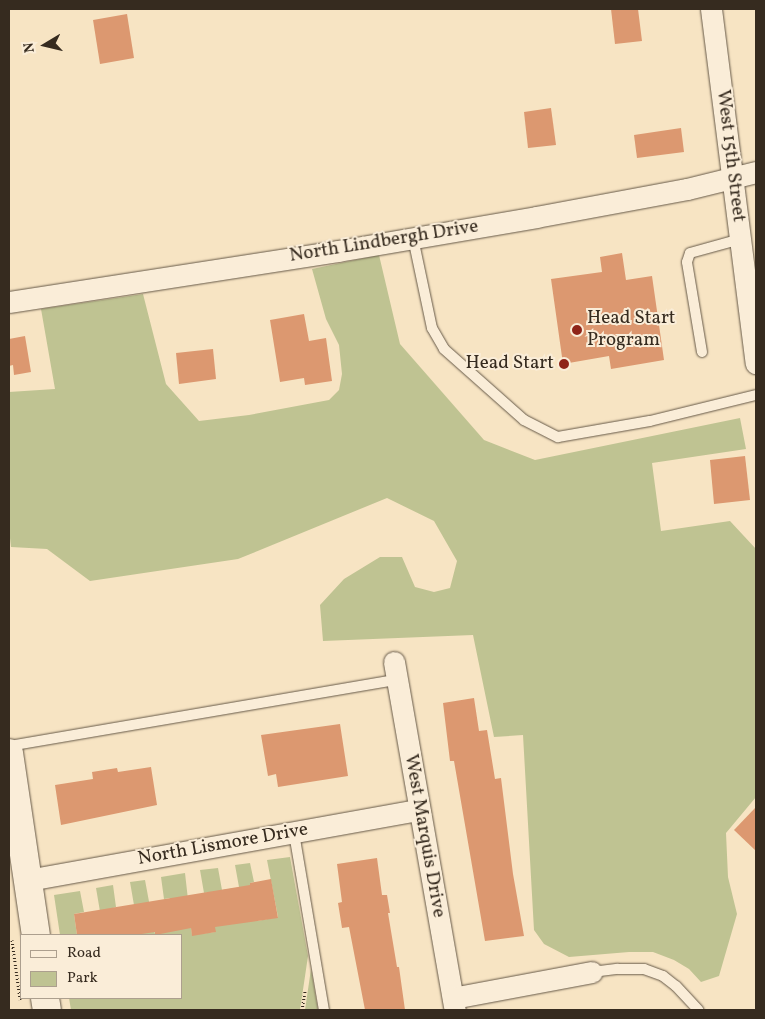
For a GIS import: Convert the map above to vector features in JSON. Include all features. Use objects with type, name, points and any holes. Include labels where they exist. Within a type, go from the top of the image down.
[{"type":"main road","points":[[9,752],[14,826],[28,880],[24,934]]},
{"type":"main road","points":[[33,1000],[47,1010]]},
{"type":"street","name":"West 15th Street","points":[[711,9],[753,318],[756,363]]},
{"type":"street","name":"North Lindbergh Drive","points":[[9,302],[413,238],[687,189],[733,176],[756,172]]},
{"type":"street","name":"West Marquis Drive","points":[[395,671],[454,1004]]},
{"type":"street","name":"North Lismore Drive","points":[[28,880],[419,810]]},
{"type":"street","points":[[454,1004],[592,972]]},
{"type":"lane","points":[[413,238],[432,328],[444,349],[524,420],[558,437],[650,421],[756,395]]},
{"type":"lane","points":[[702,352],[687,262],[690,253],[741,239]]},
{"type":"lane","points":[[9,746],[395,671]]},
{"type":"lane","points":[[294,833],[324,1010]]},
{"type":"lane","points":[[592,972],[618,969],[644,970],[663,976],[676,986],[698,1010]]},
{"type":"green space","points":[[379,255],[400,344],[484,440],[535,460],[740,418],[746,449],[652,463],[661,531],[730,521],[756,549],[756,797],[726,833],[728,877],[737,914],[719,976],[701,982],[689,969],[674,960],[653,952],[569,957],[544,944],[534,930],[523,735],[494,737],[473,635],[323,641],[320,605],[344,579],[380,557],[402,557],[415,587],[434,592],[450,588],[457,561],[434,521],[387,498],[238,559],[90,581],[47,549],[11,547],[9,529],[9,392],[55,389],[41,309],[143,294],[166,384],[199,421],[249,415],[329,400],[339,390],[342,374],[339,345],[326,319],[312,269]]},
{"type":"green space","points":[[290,857],[308,956],[300,1010],[71,1010],[69,999],[182,999],[182,934],[155,934],[170,898],[164,899],[161,877],[185,873],[192,935],[215,932],[210,892],[204,893],[200,870],[218,868],[222,890],[242,887],[239,887],[235,865],[250,863],[254,882],[250,883],[257,921],[278,917],[267,860]]},
{"type":"green space","points":[[145,880],[155,934],[139,934],[130,882]]},
{"type":"green space","points":[[113,885],[116,907],[113,908],[118,934],[104,934],[96,888]]},
{"type":"green space","points":[[80,891],[84,912],[74,914],[77,934],[60,934],[54,895]]},
{"type":"green space","points":[[311,969],[318,1010],[305,1010]]},
{"type":"building","points":[[611,9],[638,9],[642,41],[615,44]]},
{"type":"building","points":[[127,14],[134,58],[100,64],[93,20]]},
{"type":"building","points":[[551,108],[556,145],[528,148],[524,112]]},
{"type":"building","points":[[681,128],[684,152],[637,158],[634,135]]},
{"type":"building","points":[[622,253],[626,280],[652,276],[664,360],[611,369],[609,356],[563,364],[551,279],[602,272],[600,257]]},
{"type":"building","points":[[304,314],[309,341],[326,338],[332,381],[305,385],[304,378],[280,382],[270,320]]},
{"type":"building","points":[[25,336],[31,372],[14,375],[13,365],[9,366],[9,339]]},
{"type":"building","points":[[213,349],[216,379],[179,384],[176,353]]},
{"type":"building","points":[[745,456],[750,500],[714,504],[710,460]]},
{"type":"building","points":[[474,698],[479,731],[487,730],[495,779],[501,778],[513,874],[524,936],[485,941],[454,761],[450,761],[443,703]]},
{"type":"building","points":[[340,724],[348,776],[278,787],[276,774],[268,776],[261,735]]},
{"type":"building","points":[[151,767],[157,805],[61,825],[55,785],[93,779],[92,772],[117,768],[118,772]]},
{"type":"building","points":[[756,807],[756,851],[734,830]]},
{"type":"building","points":[[377,858],[382,895],[387,895],[390,913],[388,913],[397,967],[399,967],[405,1010],[365,1010],[349,927],[342,928],[338,903],[342,902],[337,864]]},
{"type":"building","points":[[271,879],[278,918],[215,927],[216,932],[192,936],[191,928],[160,934],[155,934],[155,932],[142,934],[77,934],[74,914],[250,885],[250,883]]},
{"type":"place","name":"Head Start Program","points":[[577,330]]},
{"type":"place","name":"Head Start","points":[[564,364]]}]
